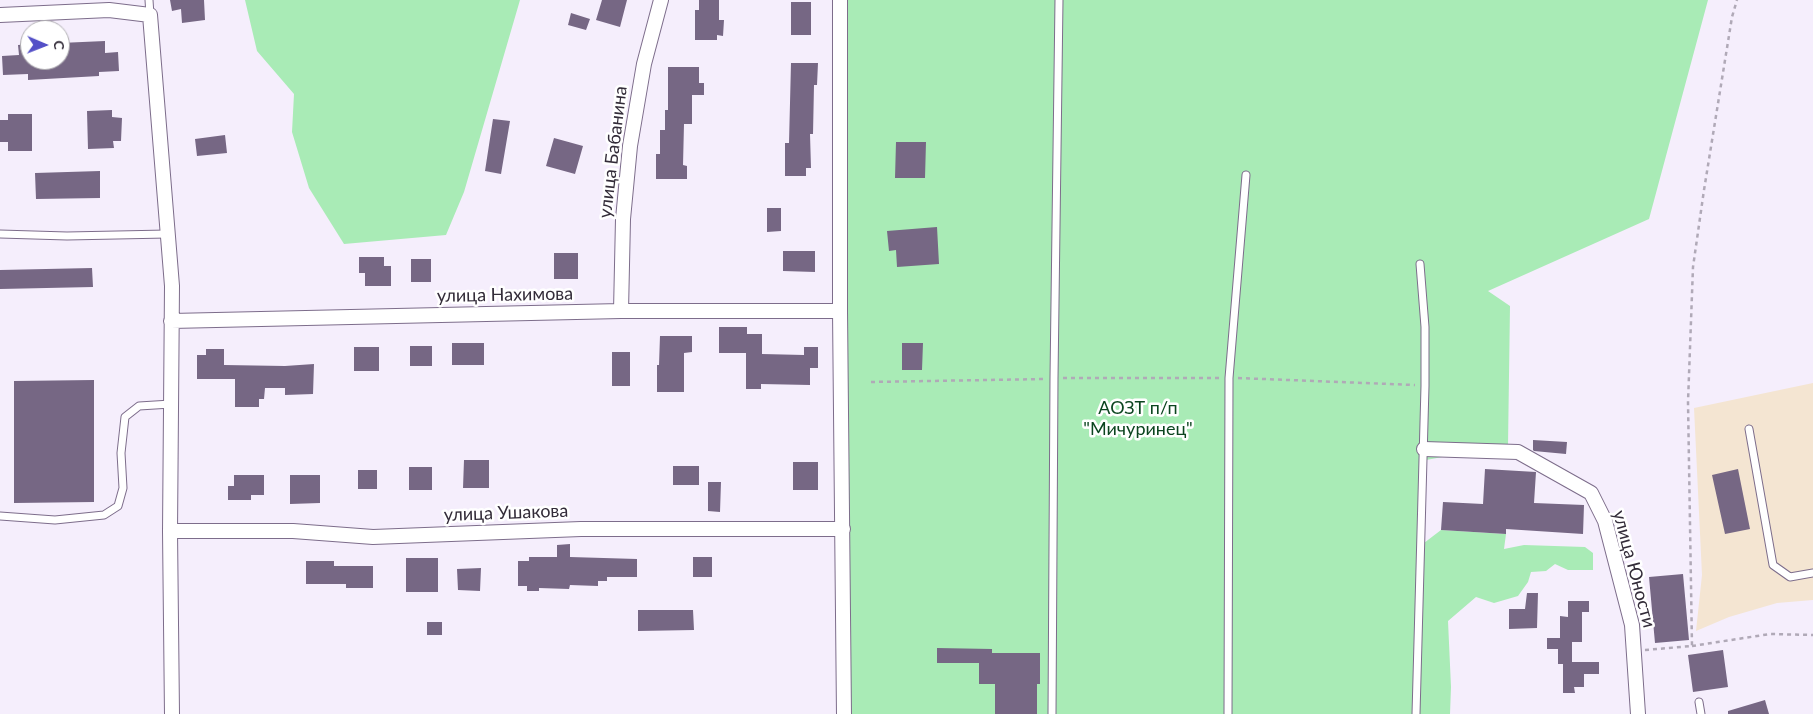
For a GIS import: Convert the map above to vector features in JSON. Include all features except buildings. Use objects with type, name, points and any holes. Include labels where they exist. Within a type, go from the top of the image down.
[{"type":"street","name":"улица Бабанина","points":[[621,311],[623,219],[630,146],[644,64],[661,0]]},
{"type":"street","points":[[840,0],[840,311],[844,714]]},
{"type":"street","points":[[0,15],[109,10],[150,15],[172,286],[170,531],[172,714]]},
{"type":"street","name":"улица Нахимова","points":[[171,321],[621,311],[840,311]]},
{"type":"street","name":"улица Юности","points":[[1424,449],[1518,452],[1591,493],[1605,521],[1632,625],[1638,714]]},
{"type":"street","name":"улица Ушакова","points":[[170,531],[293,531],[373,537],[581,529],[843,529]]},
{"type":"lane","points":[[148,0],[150,15]]},
{"type":"lane","points":[[1052,714],[1059,0]]},
{"type":"lane","points":[[1228,714],[1229,378],[1246,175]]},
{"type":"lane","points":[[0,234],[67,236],[167,234]]},
{"type":"lane","points":[[1416,714],[1425,386],[1425,327],[1420,264]]},
{"type":"lane","points":[[0,516],[55,520],[104,515],[118,506],[123,488],[121,453],[125,417],[139,406],[171,404]]},
{"type":"lane","points":[[1749,429],[1773,565],[1790,577],[1813,572]]},
{"type":"lane","points":[[1699,702],[1701,714]]},
{"type":"path","points":[[1692,646],[1688,402],[1693,267],[1732,17],[1737,0]]},
{"type":"path","points":[[871,382],[1054,378],[1229,378],[1425,386]]},
{"type":"path","points":[[1634,651],[1692,646],[1770,634],[1813,635]]},
{"type":"shaded area","points":[[1813,383],[1813,600],[1777,603],[1729,617],[1696,631],[1702,575],[1694,408]]},
{"type":"green space","points":[[245,0],[520,0],[464,192],[446,235],[344,244],[309,188],[292,132],[294,94],[257,51]]},
{"type":"green space","name":"АОЗТ п/п \"Мичуринец\"","points":[[845,0],[1708,0],[1649,219],[1488,291],[1510,306],[1508,445],[1426,460],[1424,543],[1441,530],[1506,534],[1504,549],[1524,545],[1585,547],[1593,553],[1593,570],[1568,570],[1555,564],[1546,571],[1531,572],[1528,582],[1518,596],[1494,603],[1476,597],[1448,621],[1451,687],[1450,714],[850,714]]}]
